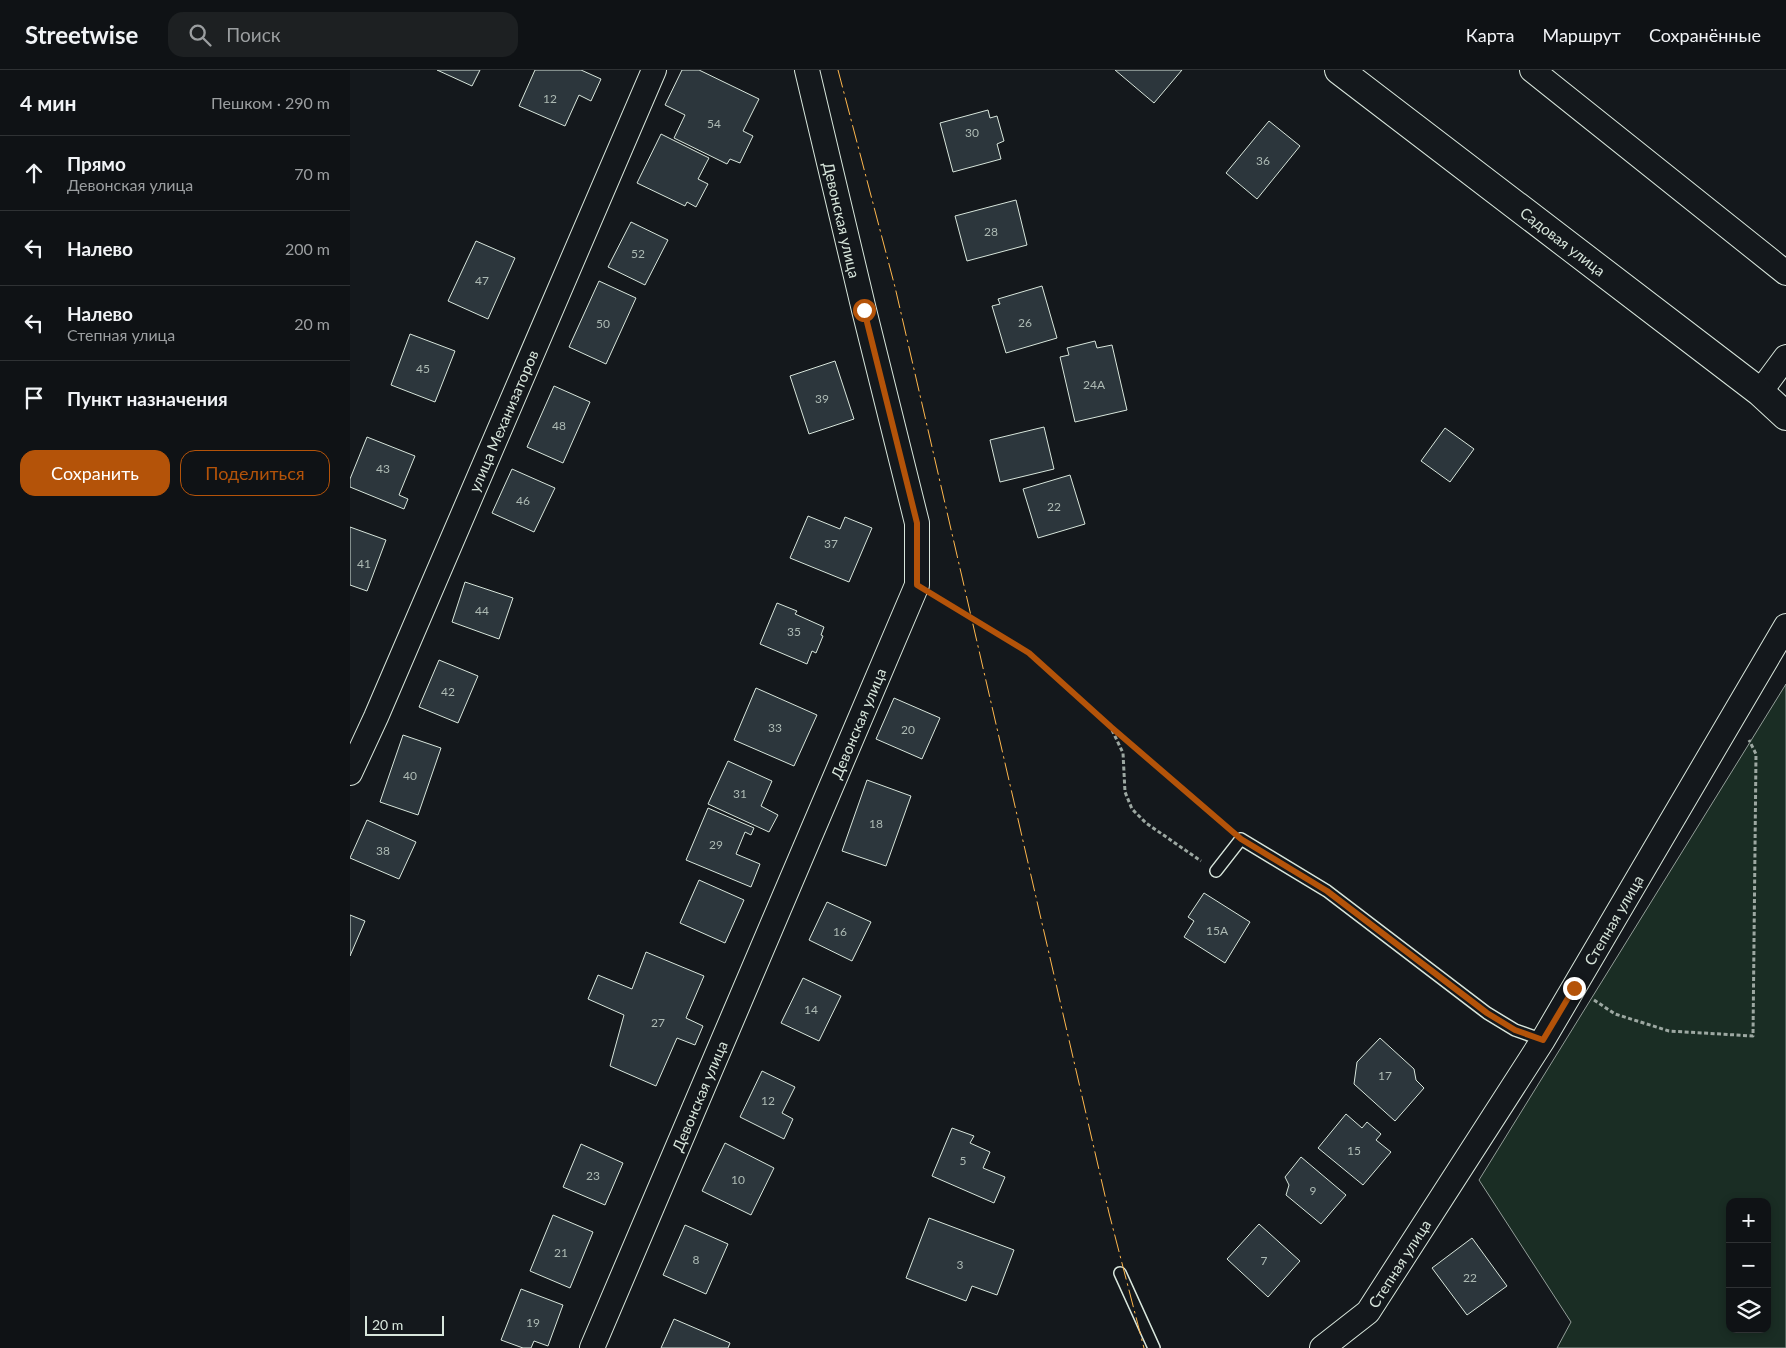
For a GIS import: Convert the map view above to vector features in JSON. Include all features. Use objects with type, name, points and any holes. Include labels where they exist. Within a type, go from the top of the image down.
[{"type":"street","name":"улица Механизаторов","points":[[350,773],[376,717],[654,70]]},
{"type":"street","name":"Девонская улица","points":[[592,1348],[917,585],[917,523],[807,70]]},
{"type":"street","name":"Садовая улица","points":[[1339,70],[1760,392],[1786,416]]},
{"type":"street","points":[[1532,70],[1786,273]]},
{"type":"street","points":[[1760,392],[1786,357]]},
{"type":"street","name":"Степная улица","points":[[1322,1348],[1368,1312],[1543,1040],[1733,713],[1786,626]]},
{"type":"lane","points":[[1216,871],[1241,839],[1327,891],[1487,1013],[1515,1030],[1543,1040]]},
{"type":"lane","points":[[1120,1273],[1154,1348]]},
{"type":"path","points":[[917,585],[1029,653],[1111,727],[1241,839]]},
{"type":"path","points":[[1574,988],[1615,1014],[1670,1031],[1753,1036],[1756,754],[1733,713]]},
{"type":"path","points":[[1111,727],[1123,753],[1125,792],[1132,809],[1146,823],[1216,871]]},
{"type":"green space","points":[[1786,684],[1786,1348],[1557,1348],[1571,1322],[1479,1180]]},
{"type":"building","points":[[437,70],[480,70],[472,86]]},
{"type":"building","points":[[535,70],[581,70],[601,79],[591,101],[579,95],[565,126],[519,106]]},
{"type":"building","points":[[682,70],[699,70],[759,99],[743,131],[753,136],[740,163],[730,159],[727,164],[674,138],[685,115],[665,105]]},
{"type":"building","points":[[1115,70],[1182,70],[1154,103]]},
{"type":"building","points":[[988,110],[990,118],[997,116],[1004,141],[997,144],[1001,159],[953,172],[940,123]]},
{"type":"building","points":[[1269,121],[1300,146],[1257,199],[1226,173]]},
{"type":"building","points":[[661,134],[709,158],[698,179],[708,184],[696,207],[687,202],[685,206],[637,183]]},
{"type":"building","points":[[1016,200],[1027,245],[967,261],[955,216]]},
{"type":"building","points":[[631,222],[668,240],[645,285],[608,267]]},
{"type":"building","points":[[476,241],[515,258],[488,319],[448,301]]},
{"type":"building","points":[[599,281],[636,298],[606,364],[569,347]]},
{"type":"building","points":[[1042,286],[1057,338],[1006,353],[992,306],[1000,304],[998,299]]},
{"type":"building","points":[[410,334],[455,351],[435,402],[391,385]]},
{"type":"building","points":[[1095,341],[1097,348],[1112,345],[1127,410],[1075,422],[1060,357],[1069,355],[1067,348]]},
{"type":"building","points":[[835,361],[854,419],[809,434],[790,376]]},
{"type":"building","points":[[554,386],[590,402],[563,463],[527,447]]},
{"type":"building","points":[[1044,427],[1054,469],[1000,482],[990,440]]},
{"type":"building","points":[[1445,428],[1474,449],[1450,482],[1421,461]]},
{"type":"building","points":[[367,437],[415,456],[399,495],[408,499],[404,509],[350,487],[350,479]]},
{"type":"building","points":[[512,469],[555,488],[534,532],[492,513]]},
{"type":"building","points":[[1070,475],[1085,524],[1038,538],[1023,489]]},
{"type":"building","points":[[808,516],[840,529],[845,517],[872,528],[849,582],[790,558]]},
{"type":"building","points":[[350,527],[386,540],[367,591],[350,585]]},
{"type":"building","points":[[465,582],[513,598],[499,639],[452,622]]},
{"type":"building","points":[[777,603],[797,611],[795,614],[824,627],[821,635],[823,636],[816,653],[812,651],[807,664],[760,644]]},
{"type":"building","points":[[439,660],[478,676],[458,723],[419,707]]},
{"type":"building","points":[[756,688],[817,715],[794,766],[734,740]]},
{"type":"building","points":[[894,698],[940,718],[922,759],[876,739]]},
{"type":"building","points":[[403,735],[441,748],[418,815],[380,802]]},
{"type":"building","points":[[728,761],[772,781],[761,806],[778,815],[769,832],[708,804]]},
{"type":"building","points":[[867,780],[911,796],[886,866],[842,851]]},
{"type":"building","points":[[708,808],[754,828],[751,835],[745,832],[736,854],[760,864],[751,887],[686,860]]},
{"type":"building","points":[[367,820],[416,842],[399,879],[350,858]]},
{"type":"building","points":[[699,880],[744,900],[725,943],[680,923]]},
{"type":"building","points":[[1204,893],[1250,922],[1225,963],[1184,937],[1194,921],[1188,917]]},
{"type":"building","points":[[827,902],[871,922],[852,961],[809,940]]},
{"type":"building","points":[[350,915],[365,921],[350,956]]},
{"type":"building","points":[[646,952],[704,976],[686,1018],[703,1026],[695,1045],[677,1038],[656,1086],[610,1066],[624,1015],[588,999],[598,975],[632,989]]},
{"type":"building","points":[[803,978],[841,996],[819,1041],[781,1023]]},
{"type":"building","points":[[1380,1038],[1414,1069],[1416,1080],[1424,1088],[1395,1121],[1354,1084],[1357,1062]]},
{"type":"building","points":[[762,1071],[795,1087],[782,1113],[793,1119],[784,1139],[740,1117]]},
{"type":"building","points":[[1346,1114],[1362,1128],[1367,1122],[1381,1134],[1376,1140],[1391,1152],[1363,1185],[1318,1148]]},
{"type":"building","points":[[952,1128],[974,1136],[970,1143],[990,1152],[983,1168],[1005,1177],[994,1203],[932,1176]]},
{"type":"building","points":[[725,1143],[774,1168],[751,1215],[702,1191]]},
{"type":"building","points":[[581,1144],[623,1163],[605,1205],[563,1187]]},
{"type":"building","points":[[1301,1157],[1346,1195],[1321,1224],[1286,1195],[1289,1185],[1285,1177]]},
{"type":"building","points":[[553,1215],[593,1232],[570,1288],[530,1271]]},
{"type":"building","points":[[929,1218],[1014,1250],[997,1295],[972,1286],[966,1301],[906,1278]]},
{"type":"building","points":[[1259,1224],[1300,1261],[1268,1297],[1227,1259]]},
{"type":"building","points":[[685,1225],[728,1244],[706,1294],[663,1275]]},
{"type":"building","points":[[1472,1238],[1507,1286],[1467,1315],[1432,1268]]},
{"type":"building","points":[[521,1289],[563,1305],[548,1346],[534,1341],[531,1348],[523,1348],[501,1340]]},
{"type":"building","points":[[674,1319],[730,1343],[728,1348],[661,1348]]},
{"type":"power","points":[[838,70],[895,287],[1109,1213],[1144,1348]]},
{"type":"route","points":[[864,310],[917,523],[917,585],[1029,653],[1111,727],[1241,839],[1327,891],[1487,1013],[1515,1030],[1543,1040],[1574,988]]}]
